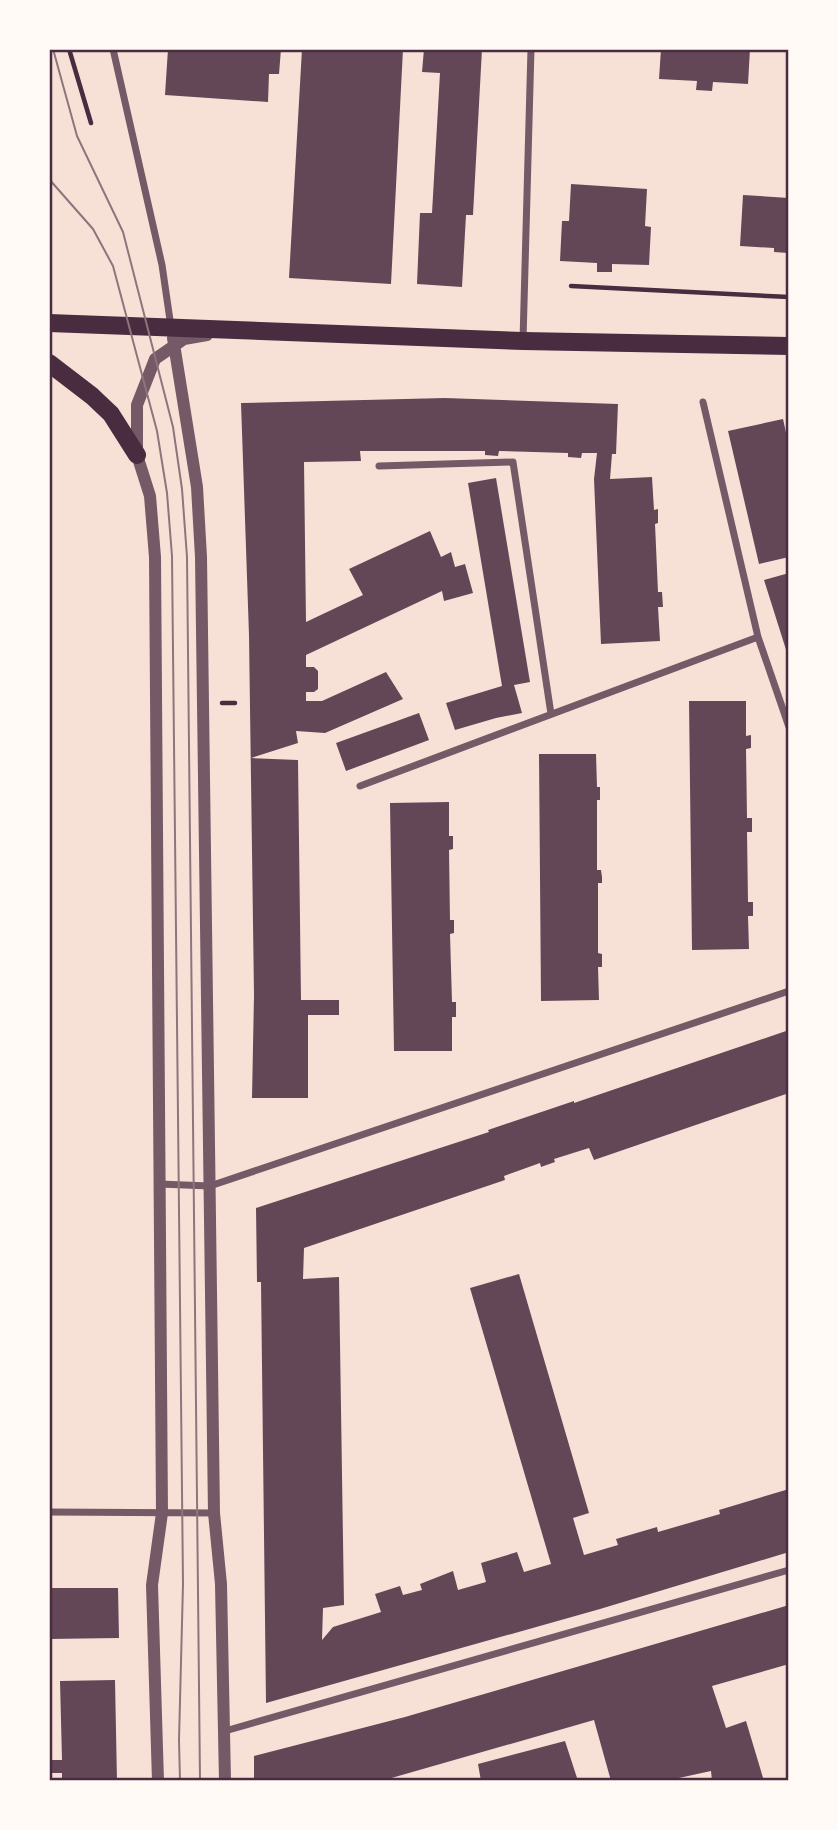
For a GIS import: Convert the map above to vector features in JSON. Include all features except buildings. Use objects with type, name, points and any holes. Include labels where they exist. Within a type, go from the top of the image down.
[{"type":"main road","points":[[49,323],[173,337],[242,329],[523,341],[789,346]]},
{"type":"main road","points":[[766,345],[789,351]]},
{"type":"main road","points":[[49,363],[111,414],[137,455]]},
{"type":"street","points":[[113,49],[162,265],[197,487],[201,557],[215,1513],[221,1584],[225,1781]]},
{"type":"street","points":[[523,341],[531,49]]},
{"type":"street","points":[[158,1781],[152,1585],[162,1513],[155,557],[150,496],[137,455],[137,405],[155,359],[173,337]]},
{"type":"street","points":[[703,401],[758,637],[789,727]]},
{"type":"street","points":[[379,466],[513,462],[551,714]]},
{"type":"street","points":[[360,786],[758,637]]},
{"type":"street","points":[[159,1184],[210,1186],[789,991]]},
{"type":"street","points":[[49,1512],[215,1513]]},
{"type":"street","points":[[225,1731],[789,1570]]},
{"type":"path","points":[[69,49],[91,123]]},
{"type":"path","points":[[571,286],[789,297]]},
{"type":"tram line","points":[[53,49],[77,136],[123,232],[173,427],[182,489],[187,557],[200,1781]]},
{"type":"tram line","points":[[49,179],[93,229],[113,266],[157,431],[167,493],[172,556],[183,1584],[180,1781]]}]
